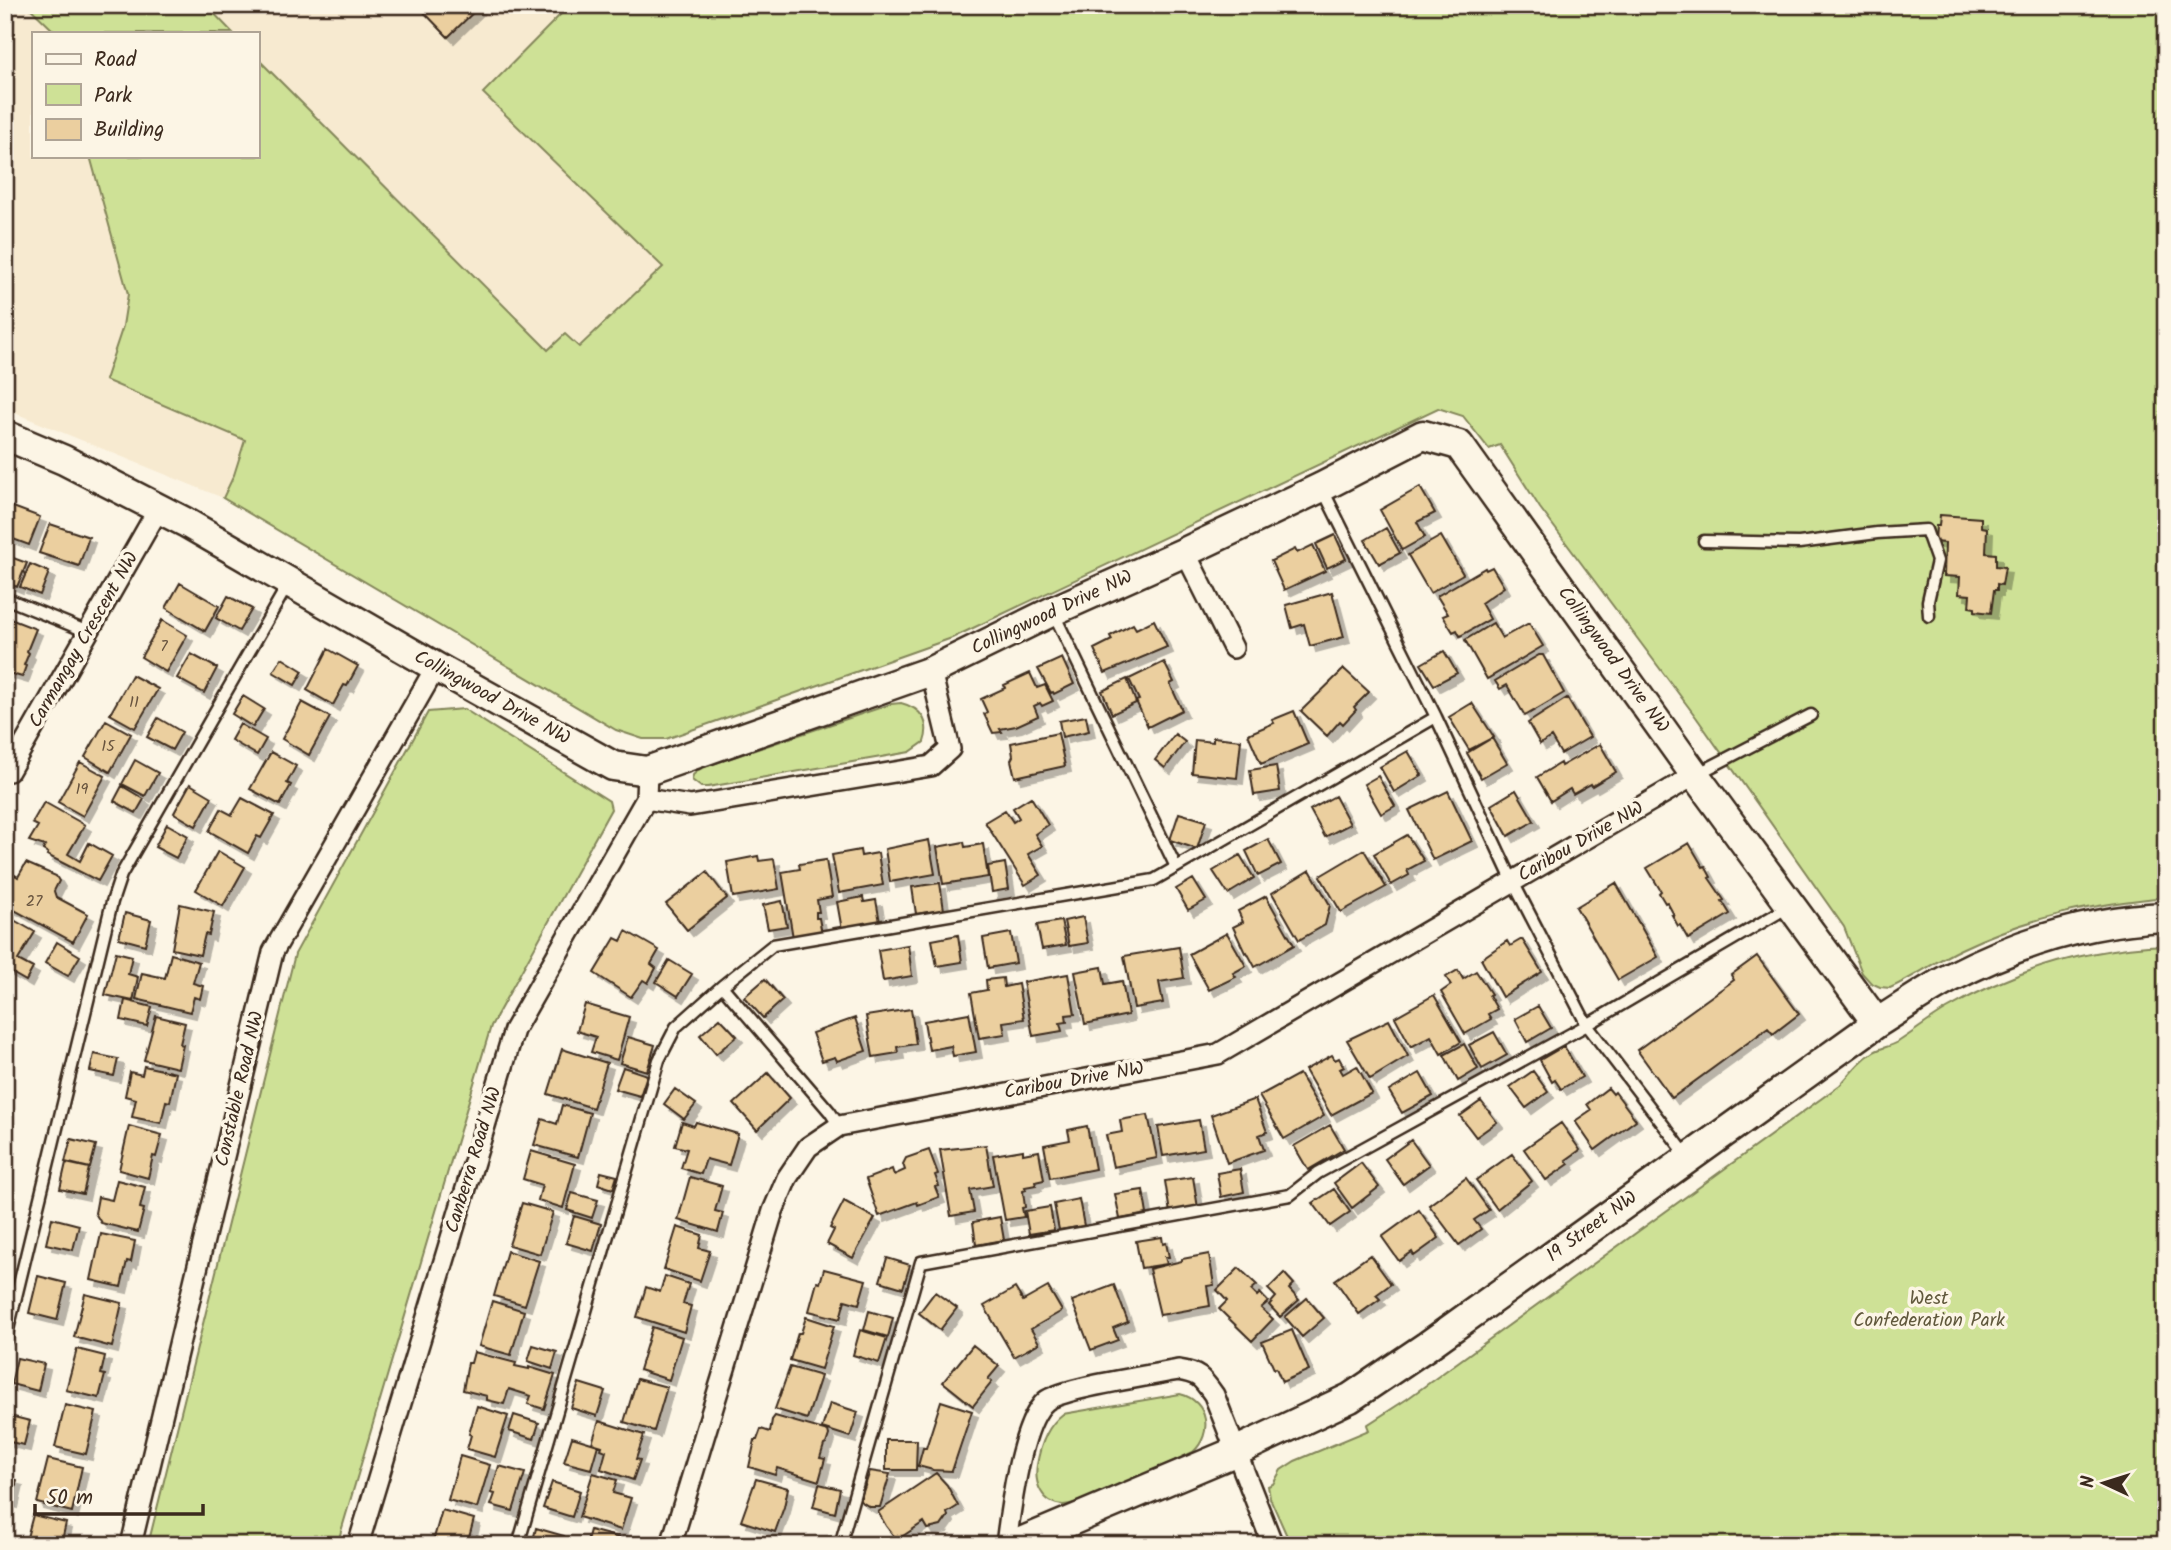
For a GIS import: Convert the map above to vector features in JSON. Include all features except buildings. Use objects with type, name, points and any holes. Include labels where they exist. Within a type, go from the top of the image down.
[{"type":"street","name":"Collingwood Drive NW","points":[[5,435],[64,460],[159,508],[612,766],[647,771],[931,671],[1053,611],[1322,487],[1423,435],[1459,444],[1695,775],[1877,1023]]},
{"type":"street","name":"Carmangay Crescent NW","points":[[6,773],[159,508]]},
{"type":"street","points":[[1185,552],[1233,648]]},
{"type":"street","name":"Constable Road NW","points":[[131,1545],[273,952],[436,667]]},
{"type":"street","points":[[646,799],[690,806],[931,766],[950,748],[931,671]]},
{"type":"street","name":"Canberra Road NW","points":[[358,1545],[514,1030],[646,799],[647,771]]},
{"type":"street","name":"Caribou Drive NW","points":[[671,1545],[773,1211],[787,1178],[808,1147],[839,1126],[1218,1054],[1695,775]]},
{"type":"street","name":"19 Street NW","points":[[1014,1545],[1237,1451],[1350,1398],[1427,1346],[1877,1023],[1948,979],[1994,957],[2054,934],[2100,924],[2166,917]]},
{"type":"street","points":[[1006,1545],[1010,1506],[1030,1425],[1048,1399],[1068,1392],[1178,1370],[1193,1372],[1203,1379],[1214,1395],[1273,1545]]},
{"type":"lane","points":[[1322,487],[1436,717],[1513,882],[1587,1025],[1689,1158]]},
{"type":"lane","points":[[1704,541],[1799,542],[1926,530],[1937,561],[1928,601],[1929,616]]},
{"type":"lane","points":[[5,1342],[121,875],[289,582]]},
{"type":"lane","points":[[5,598],[88,632]]},
{"type":"lane","points":[[1053,611],[1176,867]]},
{"type":"lane","points":[[1695,775],[1811,715]]},
{"type":"lane","points":[[518,1545],[659,1060],[676,1027],[773,945],[1154,880],[1436,717]]},
{"type":"lane","points":[[839,1545],[921,1262],[1290,1195],[1318,1173],[1587,1025],[1790,906]]},
{"type":"lane","points":[[722,986],[839,1126]]},
{"type":"shaded area","points":[[5,5],[1231,5],[530,679],[223,498],[5,409]]},
{"type":"green space","points":[[27,5],[206,5],[232,32],[55,32]]},
{"type":"green space","points":[[559,5],[2166,5],[2166,897],[2087,908],[2036,920],[1961,949],[1890,988],[1871,983],[1862,973],[1844,927],[1696,717],[1540,508],[1500,445],[1489,449],[1463,416],[1438,408],[952,638],[666,739],[643,739],[616,730],[223,498],[234,475],[245,440],[105,380],[123,326],[128,294],[91,158],[259,158],[259,60],[548,350],[565,334],[579,347],[663,267],[483,93],[564,11]]},
{"type":"green space","points":[[901,703],[914,708],[925,722],[924,742],[910,752],[708,787],[701,787],[692,780],[693,775],[701,768],[891,704]]},
{"type":"green space","points":[[464,709],[609,801],[611,809],[491,1026],[337,1545],[148,1545],[295,954],[428,712]]},
{"type":"green space","name":"West Confederation Park","points":[[2166,945],[2166,1545],[1291,1545],[1270,1498],[1268,1486],[1273,1484],[1281,1470],[1295,1461],[1369,1430],[1367,1425],[1407,1399],[1840,1085],[1877,1050],[1898,1042],[1972,995],[2025,972],[2081,956]]},
{"type":"green space","points":[[1180,1394],[1197,1403],[1205,1419],[1203,1436],[1193,1452],[1077,1503],[1056,1504],[1045,1497],[1038,1485],[1038,1458],[1049,1430],[1063,1414]]}]
